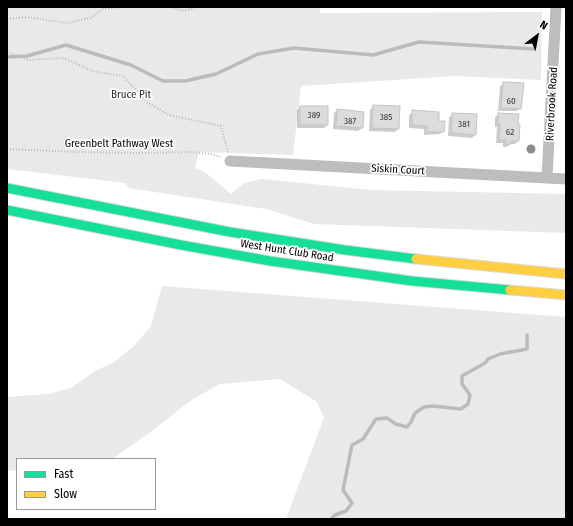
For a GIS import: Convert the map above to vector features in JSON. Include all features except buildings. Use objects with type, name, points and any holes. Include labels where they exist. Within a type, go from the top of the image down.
[{"type":"main road","name":"West Hunt Club Road","points":[[7,188],[230,232],[345,250],[430,261],[566,274]]},
{"type":"main road","name":"West Hunt Club Road","points":[[7,210],[263,260],[412,281],[566,295]]},
{"type":"street","name":"Riverbrook Road","points":[[547,178],[556,7]]},
{"type":"street","name":"Siskin Court","points":[[230,161],[566,179]]},
{"type":"path","points":[[7,19],[27,17],[67,23],[90,18],[103,10],[121,7]]},
{"type":"path","points":[[171,7],[184,11],[197,7]]},
{"type":"path","points":[[8,52],[28,60],[64,58],[92,71],[123,76],[148,103],[169,115],[222,126],[230,161]]},
{"type":"path","name":"Greenbelt Pathway West","points":[[7,149],[138,153],[189,152],[212,154],[230,161]]},
{"type":"green space","name":"Bruce Pit","points":[[7,7],[320,7],[320,13],[542,12],[541,80],[455,76],[301,86],[293,155],[199,152],[195,168],[205,172],[231,194],[244,183],[262,179],[371,190],[566,194],[566,233],[314,224],[266,209],[129,188],[125,183],[7,169]]},
{"type":"green space","points":[[162,286],[566,317],[566,519],[286,519],[324,418],[317,402],[280,379],[220,384],[193,399],[113,458],[16,458],[16,471],[7,470],[7,397],[49,394],[71,388],[95,371],[114,362],[134,346],[151,326]]},
{"type":"waterway","points":[[7,57],[27,56],[66,45],[131,65],[163,81],[185,81],[216,74],[258,54],[294,48],[373,55],[419,42],[534,49]]},
{"type":"waterway","points":[[331,519],[335,515],[346,511],[352,503],[343,490],[352,445],[363,439],[376,419],[387,418],[396,424],[407,427],[415,413],[424,407],[433,406],[461,409],[468,404],[470,395],[462,384],[462,376],[485,363],[488,359],[500,354],[527,349],[527,335]]},
{"type":"traffic: fast","points":[[7,188],[230,232],[345,250],[416,259]]},
{"type":"traffic: fast","points":[[7,210],[181,245],[270,261],[412,281],[510,290]]},
{"type":"traffic: slow","points":[[416,259],[566,274]]},
{"type":"traffic: slow","points":[[510,290],[566,295]]}]
